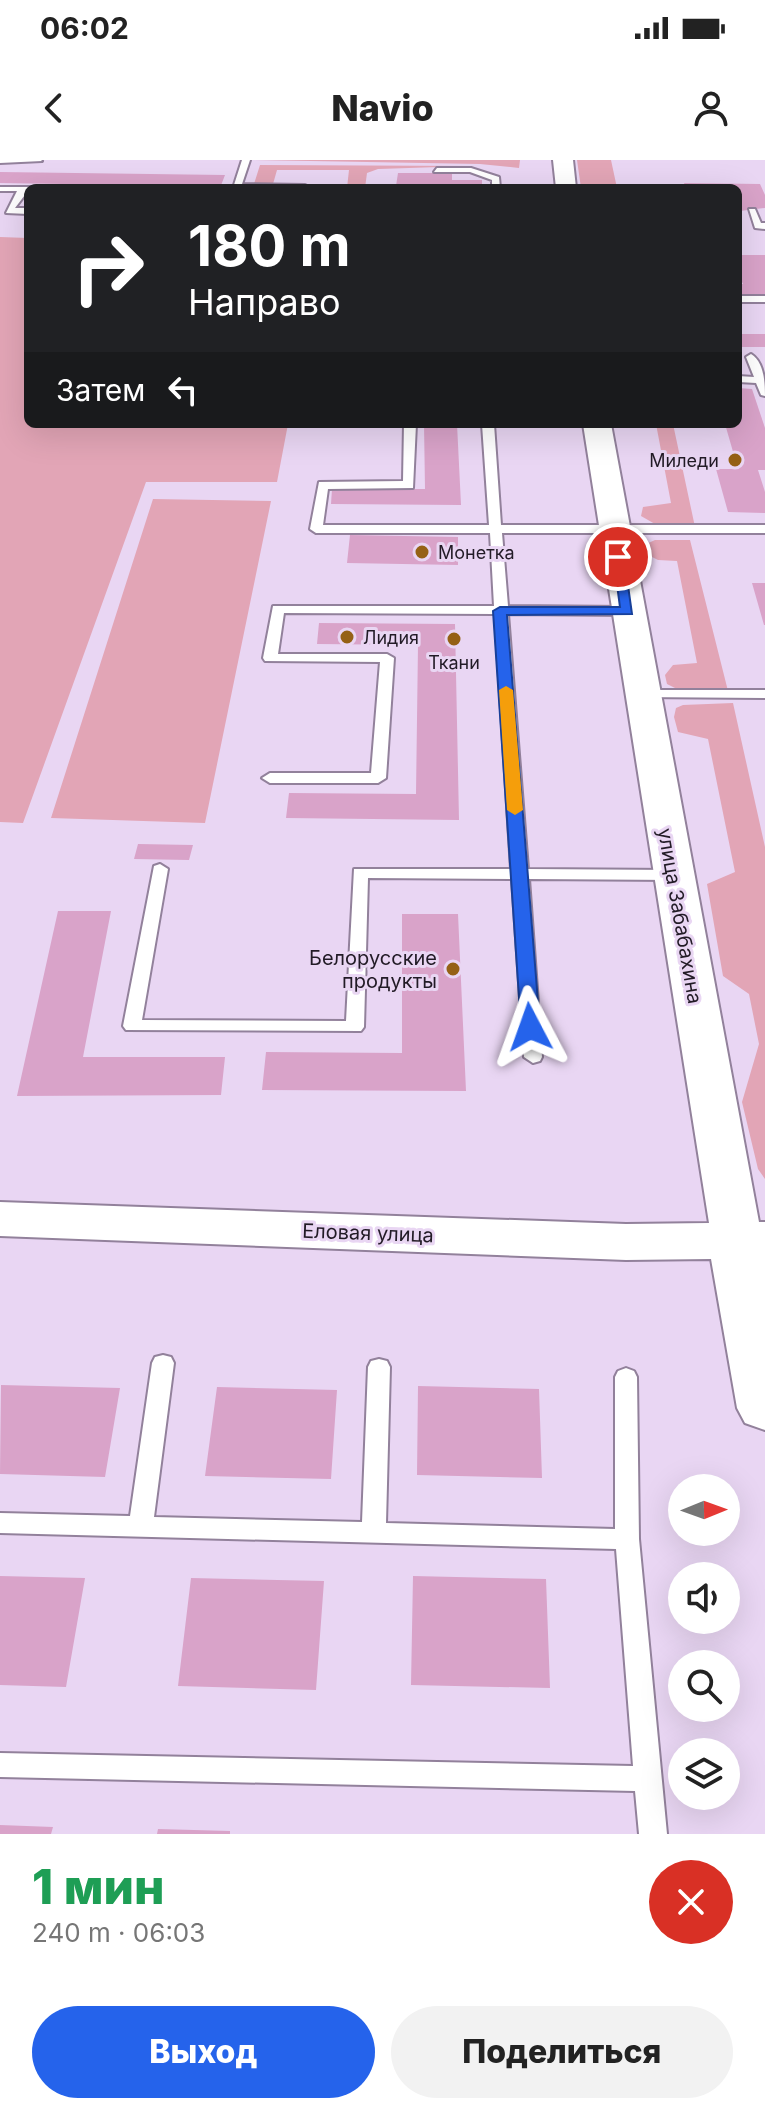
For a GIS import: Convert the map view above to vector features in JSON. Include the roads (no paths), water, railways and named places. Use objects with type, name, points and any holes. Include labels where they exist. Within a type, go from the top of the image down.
[{"type":"street","points":[[563,160],[566,184]]},
{"type":"street","name":"улица Забабахина","points":[[598,428],[674,875],[751,1240],[737,1271],[765,1408]]},
{"type":"street","name":"Еловая улица","points":[[0,1219],[626,1242],[751,1240]]},
{"type":"lane","points":[[238,184],[246,160]]},
{"type":"lane","points":[[4,161],[37,163]]},
{"type":"lane","points":[[437,170],[471,170],[496,179],[496,184]]},
{"type":"lane","points":[[0,189],[24,189]]},
{"type":"lane","points":[[24,190],[9,211],[24,211]]},
{"type":"lane","points":[[752,211],[758,226],[765,226]]},
{"type":"lane","points":[[742,299],[765,299]]},
{"type":"lane","points":[[751,357],[765,393]]},
{"type":"lane","points":[[742,379],[762,381]]},
{"type":"lane","points":[[410,428],[409,485],[323,485],[316,529],[765,529]]},
{"type":"lane","points":[[488,428],[533,1057]]},
{"type":"lane","points":[[270,778],[378,778],[387,658],[270,658],[278,609],[627,611]]},
{"type":"lane","points":[[642,694],[765,694]]},
{"type":"lane","points":[[160,869],[132,1026],[355,1027],[360,873],[674,875]]},
{"type":"lane","points":[[141,1527],[163,1363]]},
{"type":"lane","points":[[374,1532],[379,1367]]},
{"type":"lane","points":[[626,1377],[627,1539],[653,1834]]},
{"type":"lane","points":[[0,1523],[627,1539]]},
{"type":"lane","points":[[0,1765],[648,1779]]},
{"type":"place","name":"Миледи","points":[[735,460]]},
{"type":"place","name":"Монетка","points":[[422,552]]},
{"type":"place","name":"Лидия","points":[[347,637]]},
{"type":"place","name":"Ткани","points":[[454,639]]},
{"type":"place","name":"Белорусские продукты","points":[[453,969]]}]
